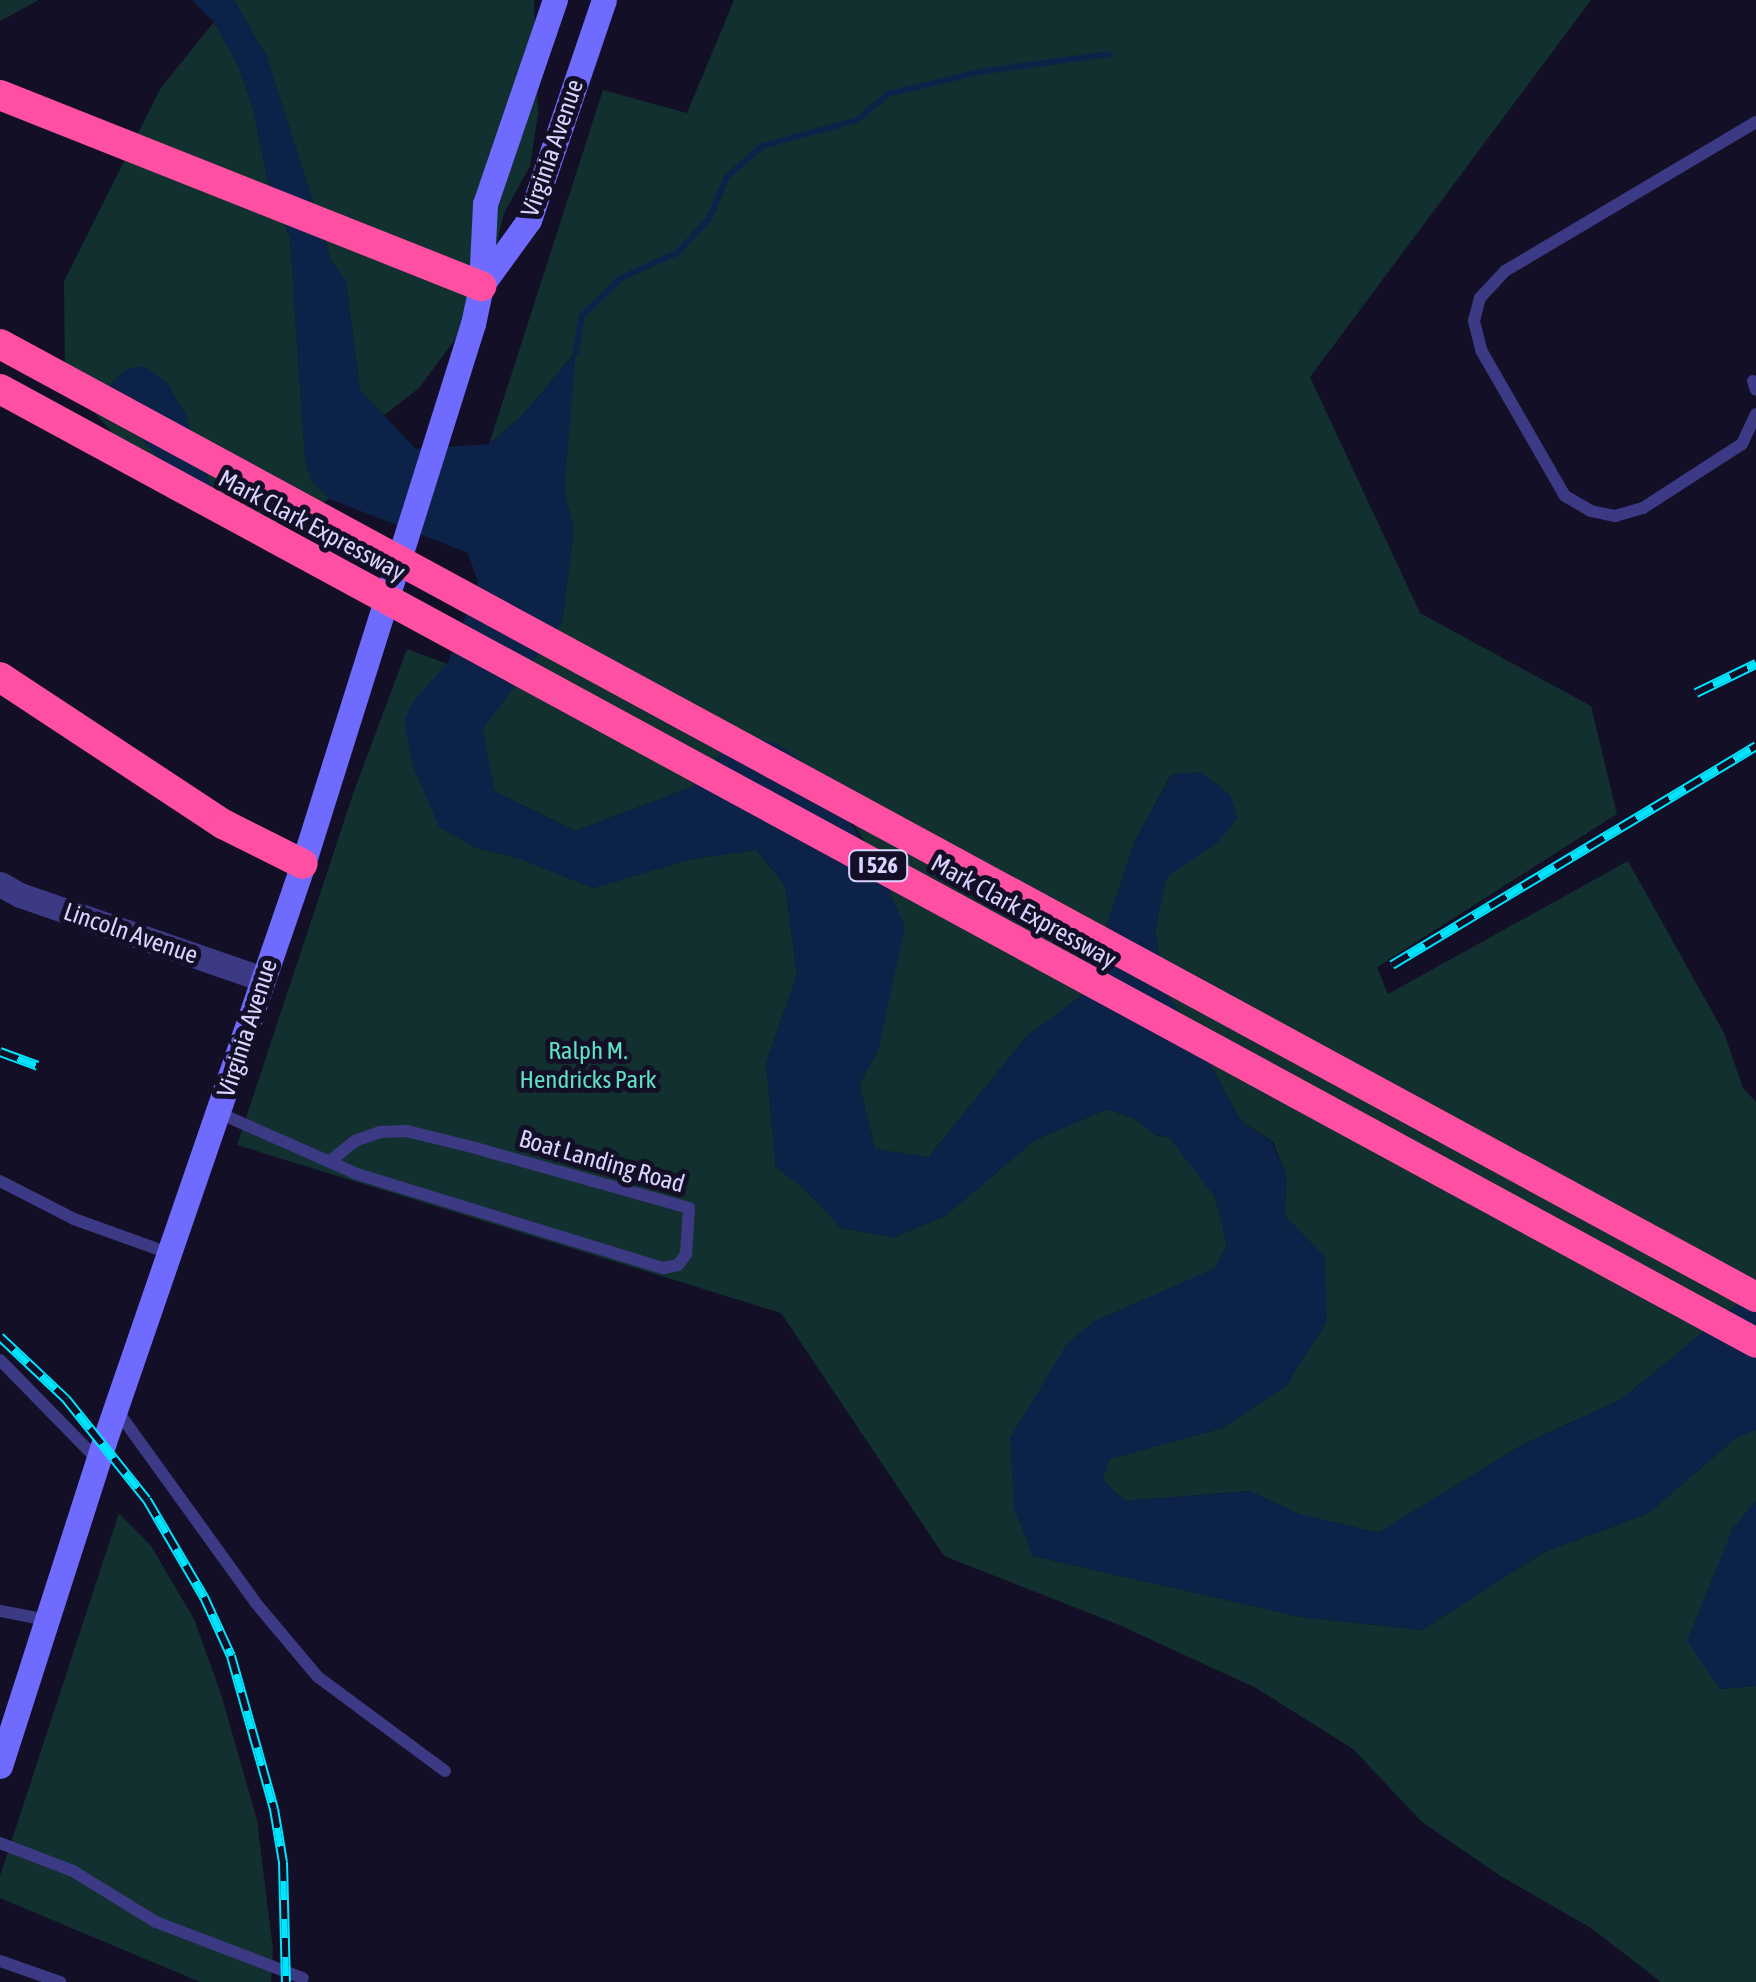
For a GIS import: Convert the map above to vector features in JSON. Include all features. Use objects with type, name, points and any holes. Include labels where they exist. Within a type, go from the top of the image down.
[{"type":"highway","points":[[0,95],[481,286]]},
{"type":"highway","name":"Mark Clark Expressway","points":[[0,344],[1756,1296]]},
{"type":"highway","name":"Mark Clark Expressway","points":[[0,389],[1756,1343]]},
{"type":"highway","points":[[0,678],[223,824],[303,864]]},
{"type":"main road","name":"Virginia Avenue","points":[[0,1766],[98,1460],[303,864],[473,324],[481,286],[486,204],[555,0]]},
{"type":"main road","name":"Virginia Avenue","points":[[481,286],[529,220],[604,0]]},
{"type":"street","name":"Lincoln Avenue","points":[[0,884],[20,895],[263,979]]},
{"type":"lane","points":[[1756,122],[1505,271],[1480,298],[1474,321],[1481,350],[1566,496],[1590,510],[1615,516],[1643,508],[1742,444],[1756,414]]},
{"type":"lane","name":"Boat Landing Road","points":[[219,1113],[329,1162],[663,1268],[678,1265],[686,1254],[689,1208],[459,1144],[408,1131],[380,1132],[356,1141],[329,1162]]},
{"type":"lane","points":[[0,1181],[74,1220],[171,1254]]},
{"type":"lane","points":[[0,1360],[98,1460]]},
{"type":"lane","points":[[116,1409],[255,1602],[318,1677],[445,1771]]},
{"type":"lane","points":[[0,1611],[47,1620]]},
{"type":"lane","points":[[0,1843],[73,1871],[156,1922],[303,1978]]},
{"type":"lane","points":[[0,1961],[60,1982]]},
{"type":"green space","points":[[0,0],[39,0],[0,21]]},
{"type":"green space","points":[[234,0],[534,0],[538,114],[530,166],[504,213],[483,302],[419,388],[383,416],[360,390],[346,281],[332,262],[267,57]]},
{"type":"green space","points":[[734,0],[1591,0],[1310,377],[1420,613],[1591,706],[1617,814],[1377,967],[1388,994],[1628,861],[1724,1033],[1743,1088],[1756,1102],[1756,1289],[1622,1399],[1522,1445],[1378,1533],[1299,1514],[1249,1491],[1125,1501],[1102,1480],[1109,1459],[1222,1428],[1287,1385],[1325,1258],[1284,1215],[1287,1178],[1273,1142],[1241,1121],[1186,1021],[1164,991],[1155,929],[1167,876],[1217,843],[1171,775],[1135,841],[1084,994],[1026,1037],[928,1158],[875,1149],[859,1084],[878,1051],[879,867],[849,816],[737,735],[694,786],[575,831],[494,791],[482,729],[562,621],[574,528],[564,492],[574,354],[523,415],[489,444],[603,90],[687,113]]},
{"type":"green space","points":[[214,22],[238,65],[253,109],[269,186],[290,237],[305,460],[313,483],[330,499],[275,525],[229,525],[168,498],[65,378],[64,281],[160,89]]},
{"type":"green space","name":"Ralph M. Hendricks Park","points":[[407,649],[448,664],[432,682],[476,848],[521,859],[593,888],[691,859],[756,850],[785,885],[797,975],[766,1063],[776,1167],[805,1189],[841,1228],[894,1237],[945,1216],[1035,1140],[1107,1109],[1135,1119],[1155,1135],[1169,1137],[1183,1150],[1215,1197],[1227,1244],[1215,1269],[1095,1321],[1067,1344],[1047,1379],[1033,1556],[1302,1617],[1422,1630],[1544,1552],[1647,1514],[1737,1437],[1756,1430],[1756,1501],[1732,1530],[1720,1689],[1756,1686],[1756,1982],[1661,1982],[1591,1928],[1499,1875],[1422,1822],[1353,1749],[1256,1688],[1117,1624],[944,1556],[781,1313],[237,1145],[353,794]]},
{"type":"green space","points":[[119,1513],[151,1546],[194,1619],[221,1694],[257,1820],[273,1950],[271,1982],[200,1982],[0,1898],[0,1876]]},
{"type":"water","points":[[192,0],[234,0],[267,57],[332,262],[346,281],[360,390],[416,449],[489,444],[523,415],[576,352],[564,492],[574,528],[562,622],[483,729],[494,791],[575,831],[694,786],[737,734],[778,744],[817,772],[879,867],[905,927],[878,1051],[859,1084],[875,1149],[929,1157],[1026,1037],[1084,994],[1135,841],[1172,774],[1201,772],[1230,795],[1238,818],[1217,843],[1167,877],[1155,929],[1164,991],[1186,1021],[1241,1121],[1272,1142],[1287,1178],[1284,1215],[1325,1257],[1327,1321],[1287,1385],[1222,1428],[1110,1459],[1102,1480],[1125,1501],[1249,1491],[1299,1514],[1378,1533],[1522,1445],[1622,1399],[1756,1289],[1756,1430],[1737,1437],[1647,1514],[1544,1552],[1422,1630],[1302,1617],[1033,1556],[1014,1509],[1010,1438],[1067,1344],[1095,1321],[1215,1268],[1227,1244],[1215,1197],[1169,1137],[1155,1135],[1135,1119],[1107,1109],[1035,1140],[945,1216],[894,1237],[841,1228],[805,1189],[776,1167],[766,1063],[797,975],[785,885],[756,850],[691,859],[593,888],[521,859],[476,848],[439,827],[412,764],[404,720],[414,700],[448,663],[478,582],[468,553],[330,499],[313,483],[305,460],[290,237],[269,186],[253,109],[238,65],[214,22]]},
{"type":"water","points":[[144,366],[167,382],[185,413],[214,494],[168,470],[115,409],[109,386],[125,370]]},
{"type":"water","points":[[1756,1501],[1756,1686],[1720,1689],[1687,1641],[1732,1530]]},
{"type":"waterway","points":[[576,352],[582,316],[621,278],[677,253],[709,219],[727,177],[762,146],[857,120],[888,94],[979,72],[1109,54]]},
{"type":"railway","points":[[1696,693],[1756,664]]},
{"type":"railway","points":[[1392,965],[1756,746]]},
{"type":"railway","points":[[0,1052],[38,1066]]},
{"type":"railway","points":[[0,1337],[66,1399],[147,1500],[204,1597],[231,1656],[274,1809],[283,1862],[286,1982]]}]
